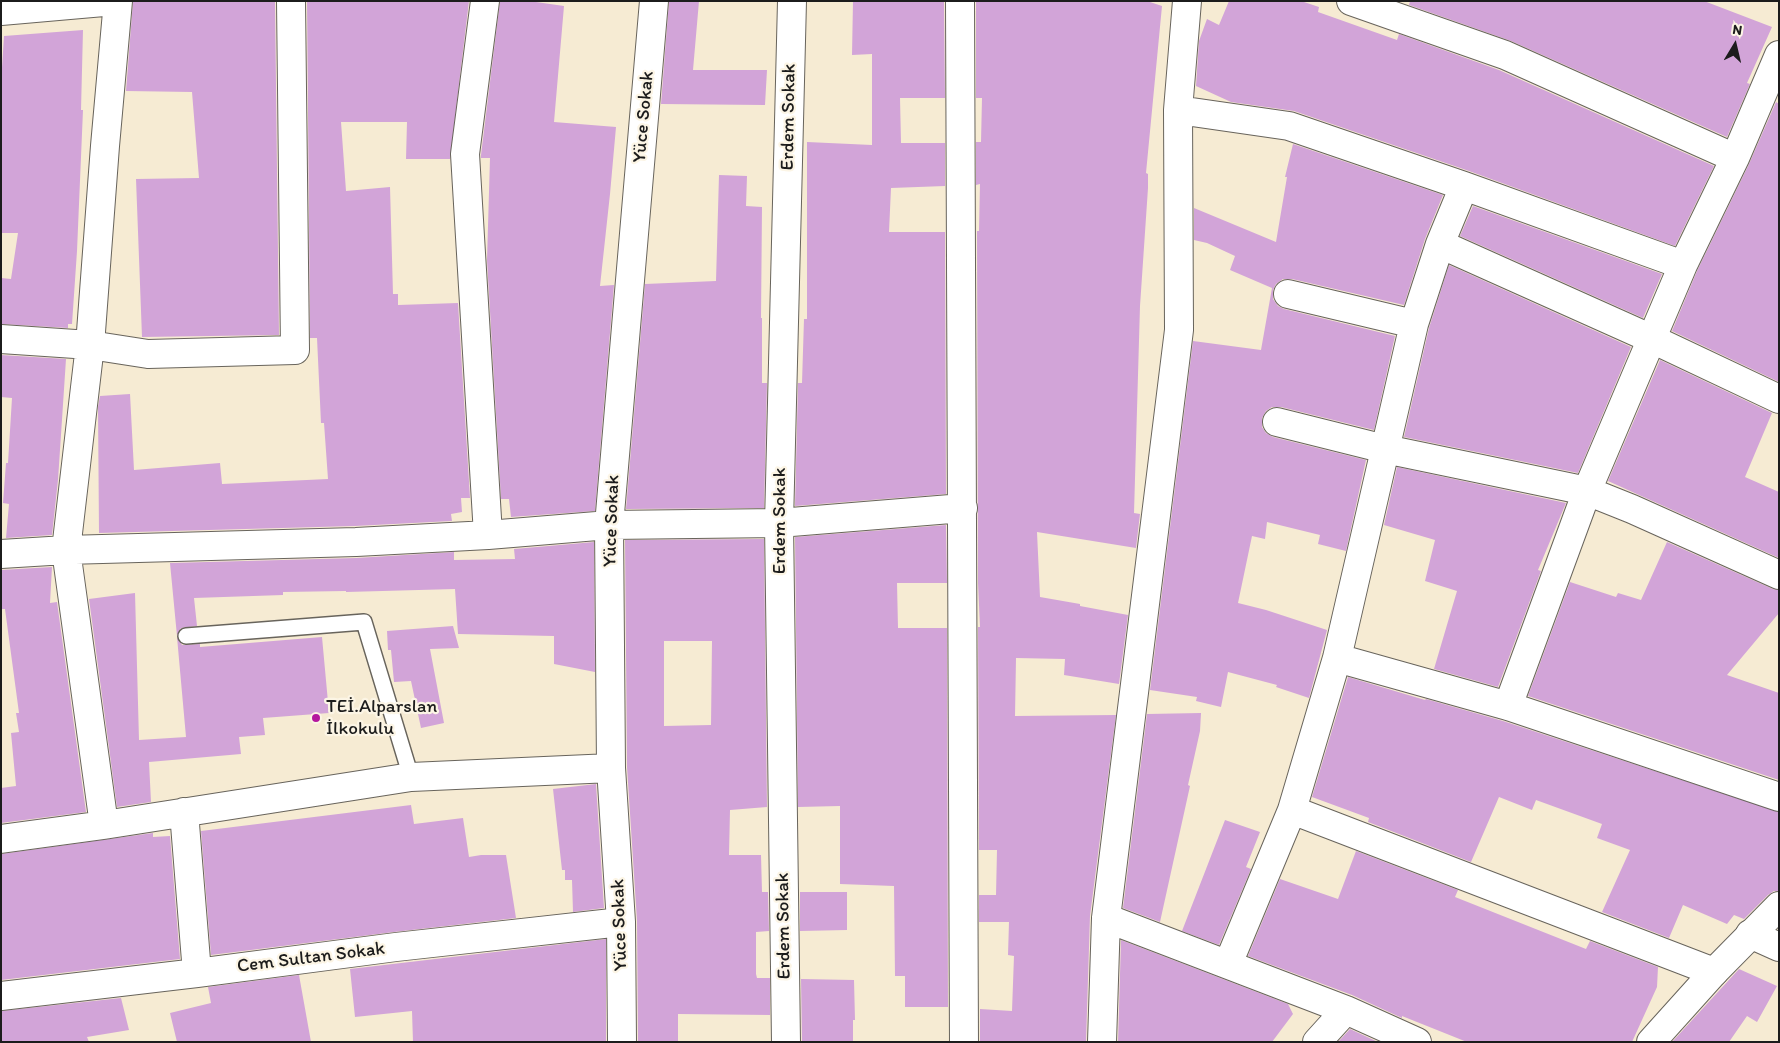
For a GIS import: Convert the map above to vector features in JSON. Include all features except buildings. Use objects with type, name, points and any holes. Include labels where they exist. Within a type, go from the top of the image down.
[{"type":"street","points":[[1,11],[116,1],[90,345],[66,550],[104,825]]},
{"type":"street","points":[[1,339],[90,345],[148,354],[295,350],[291,1]]},
{"type":"street","points":[[485,1],[466,154],[488,536]]},
{"type":"street","name":"Yüce Sokak","points":[[622,1042],[622,922],[611,768],[609,525],[654,1]]},
{"type":"street","name":"Erdem Sokak","points":[[786,1042],[779,523],[792,1]]},
{"type":"street","points":[[960,1],[964,1042]]},
{"type":"street","points":[[1102,1042],[1106,918],[1179,330],[1178,110],[1187,1]]},
{"type":"street","points":[[1352,1],[1505,55],[1735,158]]},
{"type":"street","points":[[1508,706],[1587,491],[1683,265],[1735,158],[1779,55]]},
{"type":"street","points":[[1178,110],[1289,126],[1464,186],[1683,265]]},
{"type":"street","points":[[1228,964],[1292,810],[1337,658],[1414,324],[1440,244],[1464,186]]},
{"type":"street","points":[[1440,244],[1652,339],[1779,399]]},
{"type":"street","points":[[1288,294],[1414,324]]},
{"type":"street","points":[[1277,422],[1386,449],[1587,491],[1632,509],[1779,575]]},
{"type":"street","points":[[1,554],[66,550],[356,542],[488,536],[609,525],[779,523],[963,508]]},
{"type":"street","points":[[1337,658],[1508,706],[1779,797]]},
{"type":"street","points":[[1,840],[411,777],[611,768]]},
{"type":"street","points":[[1292,810],[1714,972]]},
{"type":"street","points":[[184,812],[197,973]]},
{"type":"street","points":[[1651,1042],[1714,972],[1779,906]]},
{"type":"street","points":[[1106,918],[1346,1010],[1417,1042]]},
{"type":"street","name":"Cem Sultan Sokak","points":[[1,996],[197,973],[396,946],[622,922]]},
{"type":"street","points":[[1750,934],[1779,947]]},
{"type":"street","points":[[1317,1042],[1346,1010]]},
{"type":"lane","points":[[186,636],[364,622],[411,777]]},
{"type":"place","name":"TEİ.Alparslan İlkokulu","points":[[316,718]]}]
